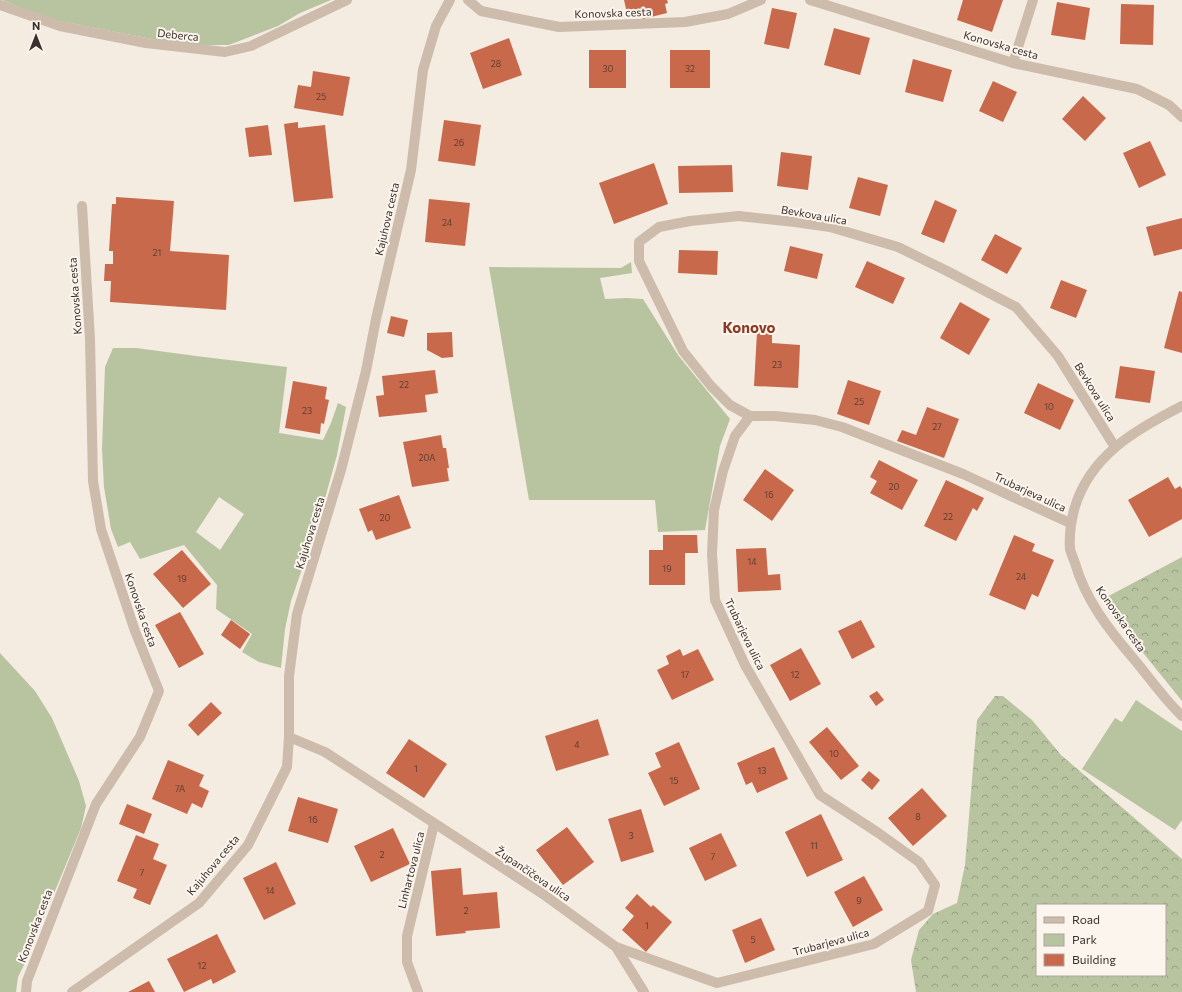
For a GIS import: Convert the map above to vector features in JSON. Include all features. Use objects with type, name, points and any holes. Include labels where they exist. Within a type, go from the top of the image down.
[{"type":"street","name":"Deberca","points":[[0,5],[60,26],[146,43],[225,52],[251,46],[347,0]]},
{"type":"street","name":"Kajuhova cesta","points":[[72,992],[199,903],[248,845],[287,767],[289,737],[289,676],[297,614],[341,470],[366,371],[376,320],[411,170],[423,70],[436,26],[450,0]]},
{"type":"street","name":"Konovska cesta","points":[[468,0],[481,10],[559,27],[685,22],[728,14],[761,0]]},
{"type":"street","name":"Konovska cesta","points":[[810,0],[1013,63],[1137,89],[1169,105],[1182,117]]},
{"type":"street","points":[[1013,63],[1032,0]]},
{"type":"street","name":"Konovska cesta","points":[[26,992],[27,981],[96,804],[140,737],[159,691],[135,631],[102,529],[93,482],[90,338],[82,206]]},
{"type":"street","name":"Bevkova ulica","points":[[750,416],[730,405],[711,386],[683,351],[639,261],[639,242],[659,227],[690,221],[739,216],[830,227],[898,248],[947,271],[1016,307],[1058,356],[1115,447]]},
{"type":"street","name":"Konovska cesta","points":[[1182,406],[1149,423],[1115,447],[1096,465],[1085,482],[1077,499],[1070,523],[1070,549],[1078,574],[1092,603],[1121,644],[1182,716]]},
{"type":"street","name":"Trubarjeva ulica","points":[[716,983],[874,944],[928,911],[935,885],[918,862],[877,832],[820,795],[745,665],[715,600],[712,554],[714,510],[723,471],[735,436],[750,416],[775,416],[815,420],[842,427],[963,474],[1070,523]]},
{"type":"street","name":"Linhartova ulica","points":[[289,737],[325,752],[434,824],[407,936],[407,962],[418,992]]},
{"type":"street","name":"Župančičeva ulica","points":[[434,824],[543,894],[616,947],[716,983]]},
{"type":"street","name":"Župančičeva ulica","points":[[616,947],[644,992]]},
{"type":"green space","points":[[2,0],[331,0],[300,13],[278,26],[229,45],[194,45],[152,39],[49,19]]},
{"type":"green space","points":[[631,262],[632,273],[600,278],[605,299],[643,299],[678,355],[730,419],[720,446],[705,530],[658,532],[655,500],[529,500],[489,267],[621,268]]},
{"type":"green space","points":[[113,348],[136,348],[287,367],[279,433],[323,440],[338,403],[346,407],[337,455],[319,520],[291,601],[285,629],[281,668],[259,662],[242,652],[252,634],[216,609],[217,585],[184,545],[140,559],[130,542],[118,547],[111,529],[104,487],[102,449],[105,367]],"holes":[[[219,497],[244,514],[220,550],[196,532]]]},
{"type":"green space","points":[[1182,557],[1182,701],[1123,628],[1103,599]]},
{"type":"green space","points":[[0,653],[35,691],[52,718],[79,781],[86,806],[81,828],[18,977],[16,992],[0,992]]},
{"type":"green space","points":[[995,696],[1003,696],[1032,720],[1061,755],[1182,859],[1182,992],[916,992],[911,960],[919,930],[933,914],[957,903],[965,865],[977,720]]},
{"type":"green space","points":[[1136,700],[1182,731],[1182,820],[1175,830],[1082,769],[1115,718],[1122,722]]},
{"type":"building","points":[[624,0],[667,0],[668,3],[665,4],[667,13],[643,19],[641,10],[627,13]]},
{"type":"building","points":[[963,0],[1003,0],[992,32],[957,20]]},
{"type":"building","points":[[1057,2],[1090,8],[1085,40],[1051,35]]},
{"type":"building","points":[[1121,4],[1154,5],[1153,45],[1120,44]]},
{"type":"building","points":[[772,8],[797,13],[789,49],[764,44]]},
{"type":"building","points":[[834,28],[870,38],[860,75],[824,65]]},
{"type":"building","points":[[509,38],[522,75],[483,89],[470,53]]},
{"type":"building","points":[[589,50],[626,50],[626,88],[589,88]]},
{"type":"building","points":[[670,50],[710,50],[710,88],[670,88]]},
{"type":"building","points":[[913,59],[952,70],[943,102],[905,92]]},
{"type":"building","points":[[313,71],[350,77],[343,116],[294,108],[298,85],[311,87]]},
{"type":"building","points":[[993,81],[1017,92],[1003,122],[979,111]]},
{"type":"building","points":[[1083,96],[1106,118],[1085,141],[1062,119]]},
{"type":"building","points":[[444,120],[481,125],[475,166],[438,161]]},
{"type":"building","points":[[298,122],[298,128],[325,125],[333,198],[294,202],[284,124]]},
{"type":"building","points":[[268,125],[272,155],[249,157],[245,128]]},
{"type":"building","points":[[1150,141],[1166,175],[1139,188],[1123,153]]},
{"type":"building","points":[[781,152],[812,156],[808,190],[777,186]]},
{"type":"building","points":[[654,163],[668,204],[614,224],[599,183]]},
{"type":"building","points":[[732,165],[733,192],[679,193],[678,166]]},
{"type":"building","points":[[858,177],[888,185],[880,216],[849,208]]},
{"type":"building","points":[[116,197],[174,201],[170,251],[229,255],[226,310],[110,302],[111,281],[104,281],[105,264],[113,264],[113,251],[109,251],[112,204],[116,204]]},
{"type":"building","points":[[429,199],[470,203],[465,246],[425,242]]},
{"type":"building","points":[[935,200],[957,210],[944,243],[921,234]]},
{"type":"building","points":[[1182,218],[1182,249],[1154,256],[1146,227]]},
{"type":"building","points":[[995,234],[1022,248],[1007,274],[981,260]]},
{"type":"building","points":[[790,246],[823,254],[817,279],[784,271]]},
{"type":"building","points":[[679,250],[718,251],[717,275],[678,273]]},
{"type":"building","points":[[867,261],[905,278],[893,304],[855,287]]},
{"type":"building","points":[[1061,280],[1087,290],[1076,318],[1050,308]]},
{"type":"building","points":[[1179,291],[1182,292],[1182,353],[1164,348]]},
{"type":"building","points":[[960,302],[990,319],[969,355],[940,338]]},
{"type":"building","points":[[391,316],[408,320],[404,337],[387,333]]},
{"type":"building","points":[[452,332],[453,357],[442,358],[427,350],[427,333]]},
{"type":"building","points":[[757,332],[772,332],[772,343],[800,345],[798,388],[754,386]]},
{"type":"building","points":[[1120,366],[1155,371],[1150,403],[1115,398]]},
{"type":"building","points":[[435,370],[438,393],[425,395],[427,412],[379,417],[376,396],[384,395],[382,376]]},
{"type":"building","points":[[848,380],[881,391],[869,425],[837,414]]},
{"type":"building","points":[[293,381],[327,387],[325,399],[329,400],[324,424],[321,423],[320,434],[285,428]]},
{"type":"building","points":[[1038,383],[1074,400],[1060,430],[1024,413]]},
{"type":"building","points":[[927,407],[959,419],[944,458],[897,441],[902,430],[916,435]]},
{"type":"building","points":[[441,435],[443,448],[446,448],[449,481],[412,487],[403,442]]},
{"type":"building","points":[[879,460],[918,480],[902,510],[870,493],[877,481],[870,477]]},
{"type":"building","points":[[765,469],[794,490],[772,521],[743,500]]},
{"type":"building","points":[[1168,477],[1175,489],[1180,486],[1182,489],[1182,519],[1149,537],[1128,500]]},
{"type":"building","points":[[946,480],[984,498],[977,511],[973,508],[956,541],[924,526]]},
{"type":"building","points":[[399,495],[411,528],[376,540],[372,530],[368,532],[359,509]]},
{"type":"building","points":[[663,535],[697,535],[698,553],[685,553],[685,585],[649,585],[649,550],[663,550]]},
{"type":"building","points":[[1014,535],[1035,544],[1032,551],[1054,560],[1038,597],[1032,594],[1025,610],[989,595]]},
{"type":"building","points":[[766,548],[768,575],[780,574],[781,590],[738,592],[736,549]]},
{"type":"building","points":[[182,550],[211,584],[183,608],[153,574]]},
{"type":"building","points":[[180,612],[204,654],[179,668],[155,625]]},
{"type":"building","points":[[231,620],[250,634],[240,649],[221,635]]},
{"type":"building","points":[[861,620],[875,647],[852,659],[838,631]]},
{"type":"building","points":[[801,648],[821,684],[790,701],[770,665]]},
{"type":"building","points":[[680,649],[683,656],[698,649],[714,680],[672,700],[657,670],[669,664],[666,656]]},
{"type":"building","points":[[877,691],[884,700],[876,706],[869,696]]},
{"type":"building","points":[[211,702],[222,713],[198,736],[188,725]]},
{"type":"building","points":[[598,719],[609,755],[556,771],[545,736]]},
{"type":"building","points":[[827,727],[859,766],[841,780],[809,742]]},
{"type":"building","points":[[409,739],[447,764],[424,798],[386,773]]},
{"type":"building","points":[[679,742],[700,789],[664,806],[648,773],[661,767],[655,753]]},
{"type":"building","points":[[774,747],[788,779],[757,793],[752,782],[746,785],[737,763]]},
{"type":"building","points":[[168,760],[204,775],[199,786],[209,791],[202,808],[192,803],[187,814],[152,799]]},
{"type":"building","points":[[869,771],[880,780],[872,790],[861,780]]},
{"type":"building","points":[[922,788],[947,816],[913,846],[888,818]]},
{"type":"building","points":[[298,797],[338,809],[328,843],[288,831]]},
{"type":"building","points":[[127,804],[152,814],[144,834],[119,824]]},
{"type":"building","points":[[641,809],[654,852],[621,862],[608,819]]},
{"type":"building","points":[[821,814],[843,860],[807,877],[785,832]]},
{"type":"building","points":[[567,827],[594,862],[563,885],[536,850]]},
{"type":"building","points":[[393,828],[410,864],[371,882],[354,846]]},
{"type":"building","points":[[721,833],[737,866],[705,881],[689,848]]},
{"type":"building","points":[[136,835],[159,844],[153,859],[167,865],[150,905],[133,898],[137,889],[117,881]]},
{"type":"building","points":[[276,862],[296,904],[264,920],[243,878]]},
{"type":"building","points":[[461,868],[463,895],[497,892],[500,928],[465,931],[466,933],[436,936],[431,871]]},
{"type":"building","points":[[864,876],[883,910],[853,927],[834,892]]},
{"type":"building","points":[[637,894],[651,907],[653,905],[672,922],[646,952],[622,930],[634,916],[625,908]]},
{"type":"building","points":[[761,918],[775,950],[745,963],[732,930]]},
{"type":"building","points":[[217,934],[236,972],[213,984],[211,979],[184,992],[167,959]]},
{"type":"building","points":[[149,981],[155,992],[128,992]]},
{"type":"district","name":"Konovo","points":[[749,328]]}]
